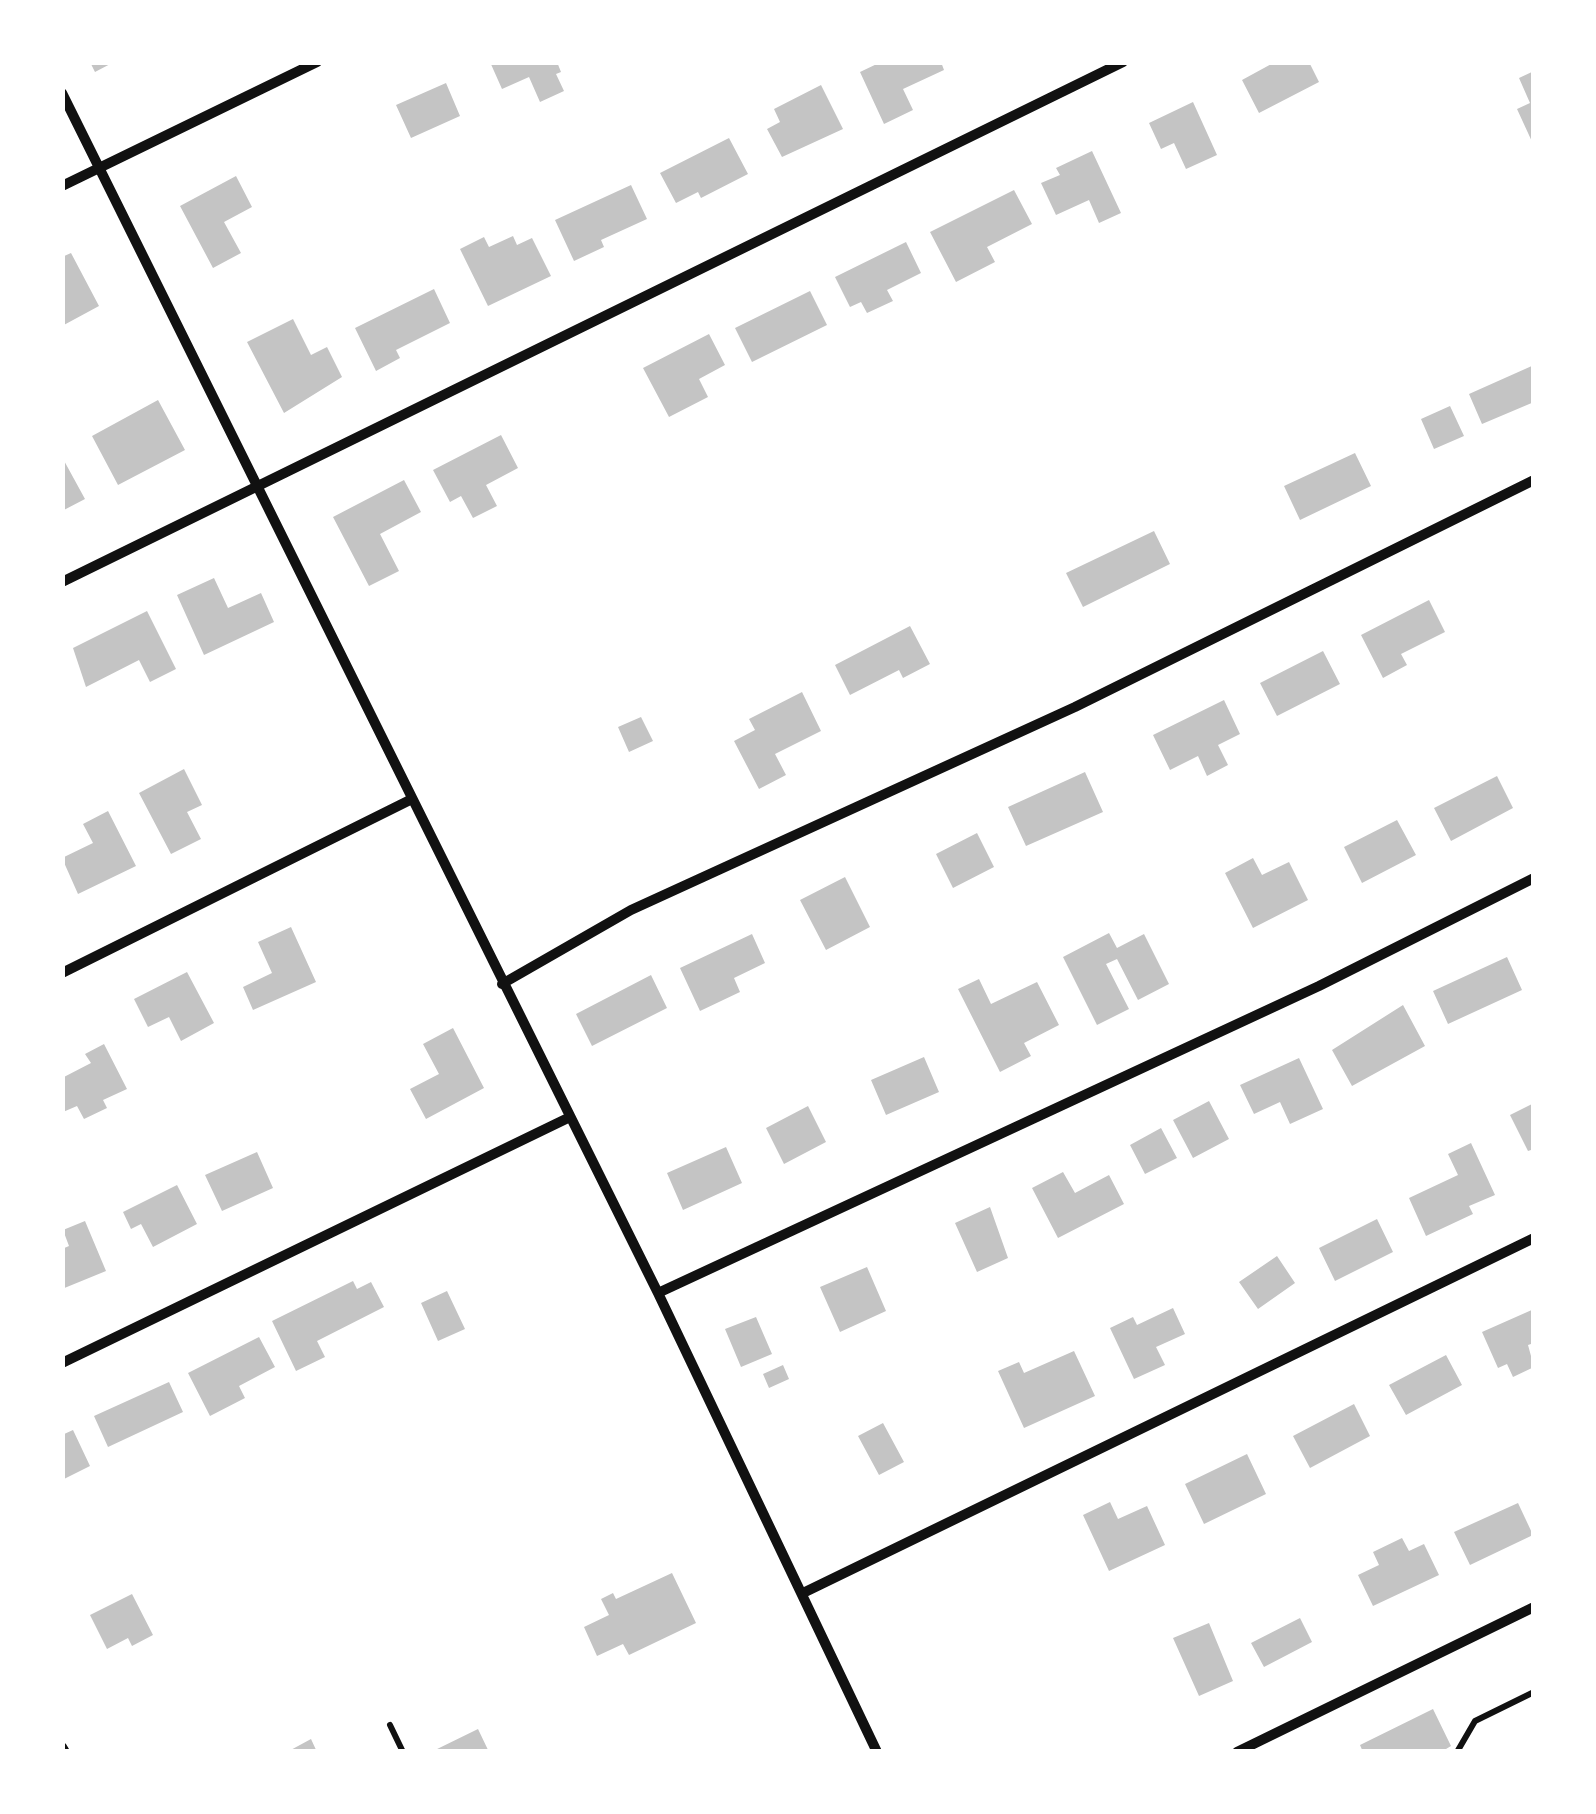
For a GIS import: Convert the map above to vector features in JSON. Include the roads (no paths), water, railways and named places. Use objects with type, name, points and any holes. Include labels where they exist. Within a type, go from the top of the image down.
[{"type":"street","points":[[62,186],[317,62]]},
{"type":"street","points":[[62,582],[1123,62]]},
{"type":"street","points":[[62,93],[658,1293],[877,1752]]},
{"type":"street","points":[[502,984],[632,910],[1075,708],[1534,480]]},
{"type":"street","points":[[62,973],[412,799]]},
{"type":"street","points":[[658,1293],[1319,986],[1534,878]]},
{"type":"street","points":[[62,1363],[568,1118]]},
{"type":"street","points":[[803,1593],[1534,1238]]},
{"type":"street","points":[[1237,1752],[1534,1607]]},
{"type":"lane","points":[[1457,1752],[1475,1722],[1534,1692]]},
{"type":"lane","points":[[390,1725],[403,1752]]}]
